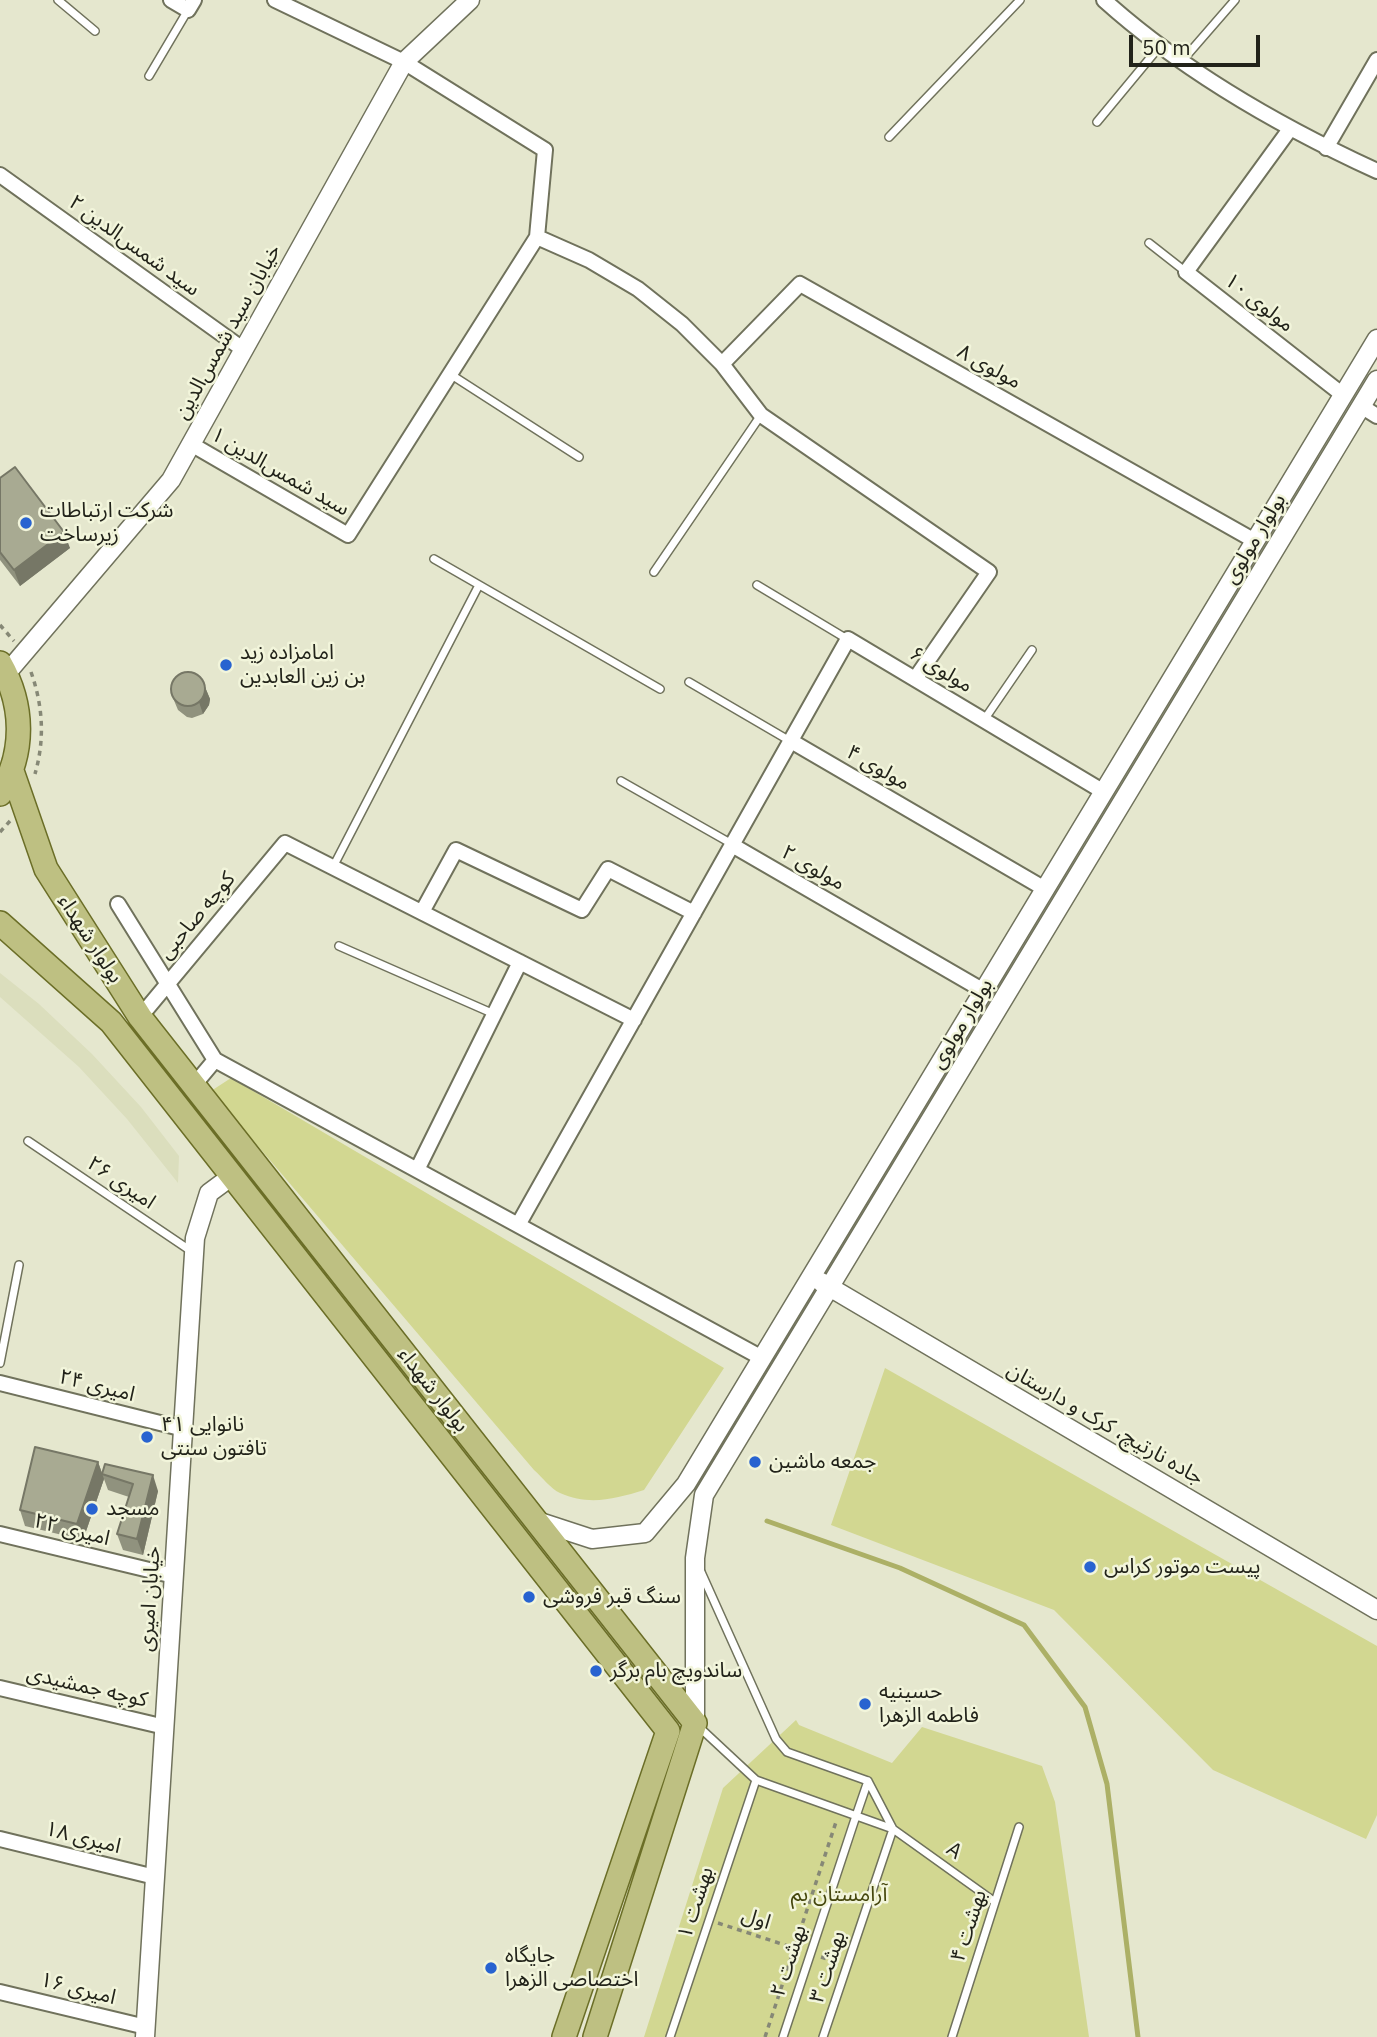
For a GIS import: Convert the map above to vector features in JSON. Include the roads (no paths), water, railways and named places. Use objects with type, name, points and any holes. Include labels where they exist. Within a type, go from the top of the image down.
[{"type":"main road","points":[[0,794],[12,771],[19,729],[16,701],[3,668]]},
{"type":"main road","name":"بولوار شهداء","points":[[12,771],[46,869],[140,1017],[695,1723]]},
{"type":"main road","name":"بولوار شهداء","points":[[0,923],[111,1022],[668,1731],[564,2037]]},
{"type":"main road","points":[[379,1363],[399,1346]]},
{"type":"main road","points":[[595,2037],[695,1723]]},
{"type":"street","points":[[171,0],[191,5]]},
{"type":"street","points":[[275,0],[404,62],[545,150],[537,237],[450,374]]},
{"type":"street","points":[[1104,0],[1181,61],[1235,97],[1326,148],[1377,171]]},
{"type":"street","name":"خیابان سید شمس‌الدین","points":[[3,668],[171,480],[404,62],[465,2]]},
{"type":"street","points":[[1326,148],[1377,60]]},
{"type":"street","points":[[1186,272],[1290,129]]},
{"type":"street","name":"سید شمس‌الدین ۲","points":[[0,175],[244,351]]},
{"type":"street","points":[[537,237],[589,260],[638,289],[682,324],[722,364],[761,415],[989,572],[915,680]]},
{"type":"street","name":"مولوی ۱۰","points":[[1186,272],[1343,395]]},
{"type":"street","name":"مولوی ۸","points":[[722,364],[800,284],[1255,541]]},
{"type":"street","name":"بولوار مولوی","points":[[537,1521],[592,1539],[645,1533],[686,1484],[1377,340]]},
{"type":"street","name":"سید شمس‌الدین ۱","points":[[191,444],[348,535],[450,374]]},
{"type":"street","name":"بولوار مولوی","points":[[695,1723],[695,1558],[704,1495],[1198,677],[1369,411],[1377,380]]},
{"type":"street","points":[[518,1225],[848,639]]},
{"type":"street","name":"مولوی ۶","points":[[848,639],[1104,792]]},
{"type":"street","points":[[1180,666],[1198,677]]},
{"type":"street","name":"مولوی ۴","points":[[790,741],[1045,889]]},
{"type":"street","name":"کوچه صاحبی","points":[[140,1017],[285,843],[333,867]]},
{"type":"street","name":"مولوی ۲","points":[[732,845],[984,991]]},
{"type":"street","points":[[422,912],[456,850],[582,910],[608,869],[694,913]]},
{"type":"street","points":[[333,867],[634,1020]]},
{"type":"street","points":[[118,904],[215,1060],[762,1358]]},
{"type":"street","points":[[417,1170],[520,962]]},
{"type":"street","points":[[194,1085],[215,1060]]},
{"type":"street","name":"خیابان امیری","points":[[146,2032],[195,1238],[209,1193],[232,1176]]},
{"type":"street","name":"جاده نارتیچ، کرک و دارستان","points":[[812,1276],[1377,1610]]},
{"type":"street","name":"امیری ۲۴","points":[[0,1383],[184,1429]]},
{"type":"street","points":[[686,1484],[704,1495]]},
{"type":"street","name":"امیری ۲۲","points":[[0,1534],[174,1576]]},
{"type":"street","name":"کوچه جمشیدی","points":[[0,1688],[165,1727]]},
{"type":"street","name":"امیری ۱۸","points":[[0,1839],[155,1877]]},
{"type":"street","name":"امیری ۱۶","points":[[0,1992],[146,2032]]},
{"type":"lane","points":[[58,0],[94,31]]},
{"type":"lane","points":[[889,137],[1020,0]]},
{"type":"lane","points":[[1181,61],[1235,0]]},
{"type":"lane","points":[[149,76],[191,5]]},
{"type":"lane","points":[[1097,122],[1161,46]]},
{"type":"lane","name":"مولوی ۱۰","points":[[1149,243],[1186,272]]},
{"type":"lane","points":[[450,374],[579,457]]},
{"type":"lane","points":[[654,572],[761,415]]},
{"type":"lane","points":[[434,559],[660,689]]},
{"type":"lane","points":[[333,867],[479,585]]},
{"type":"lane","name":"مولوی ۶","points":[[757,585],[848,639]]},
{"type":"lane","points":[[983,720],[1032,650]]},
{"type":"lane","name":"مولوی ۴","points":[[689,682],[790,741]]},
{"type":"lane","name":"مولوی ۲","points":[[621,781],[732,845]]},
{"type":"lane","points":[[339,946],[494,1014]]},
{"type":"lane","name":"امیری ۲۶","points":[[28,1141],[194,1253]]},
{"type":"lane","points":[[0,1363],[19,1265]]},
{"type":"lane","points":[[695,1558],[776,1739],[787,1752],[868,1781],[893,1829]]},
{"type":"lane","points":[[695,1723],[756,1780],[893,1829]]},
{"type":"lane","name":"بهشت ۱","points":[[670,2037],[756,1780]]},
{"type":"lane","name":"بهشت ۲","points":[[783,2037],[868,1781]]},
{"type":"lane","name":"بهشت ۴","points":[[952,2037],[1019,1827]]},
{"type":"lane","name":"A","points":[[893,1829],[995,1902]]},
{"type":"lane","name":"بهشت ۳","points":[[823,2037],[893,1829]]},
{"type":"waterway","points":[[767,1521],[900,1568],[1024,1625],[1085,1707],[1107,1784],[1138,2037]]},
{"type":"place","name":"شرکت ارتباطات زیرساخت","points":[[26,523]]},
{"type":"place","name":"امامزاده زید بن زین العابدین","points":[[226,665]]},
{"type":"place","name":"نانوایی ۴۱ تافتون سنتی","points":[[147,1437]]},
{"type":"place","name":"جمعه ماشین","points":[[755,1462]]},
{"type":"place","name":"مسجد","points":[[92,1509]]},
{"type":"place","name":"پیست موتور کراس","points":[[1090,1567]]},
{"type":"place","name":"سنگ قبر فروشی","points":[[529,1597]]},
{"type":"place","name":"ساندویچ بام برگر","points":[[596,1671]]},
{"type":"place","name":"حسینیه فاطمه الزهرا","points":[[865,1704]]},
{"type":"place","name":"جایگاه اختصاصی الزهرا","points":[[491,1968]]},
{"type":"park label","name":"آرامستان بم","points":[[839,1895]]}]
